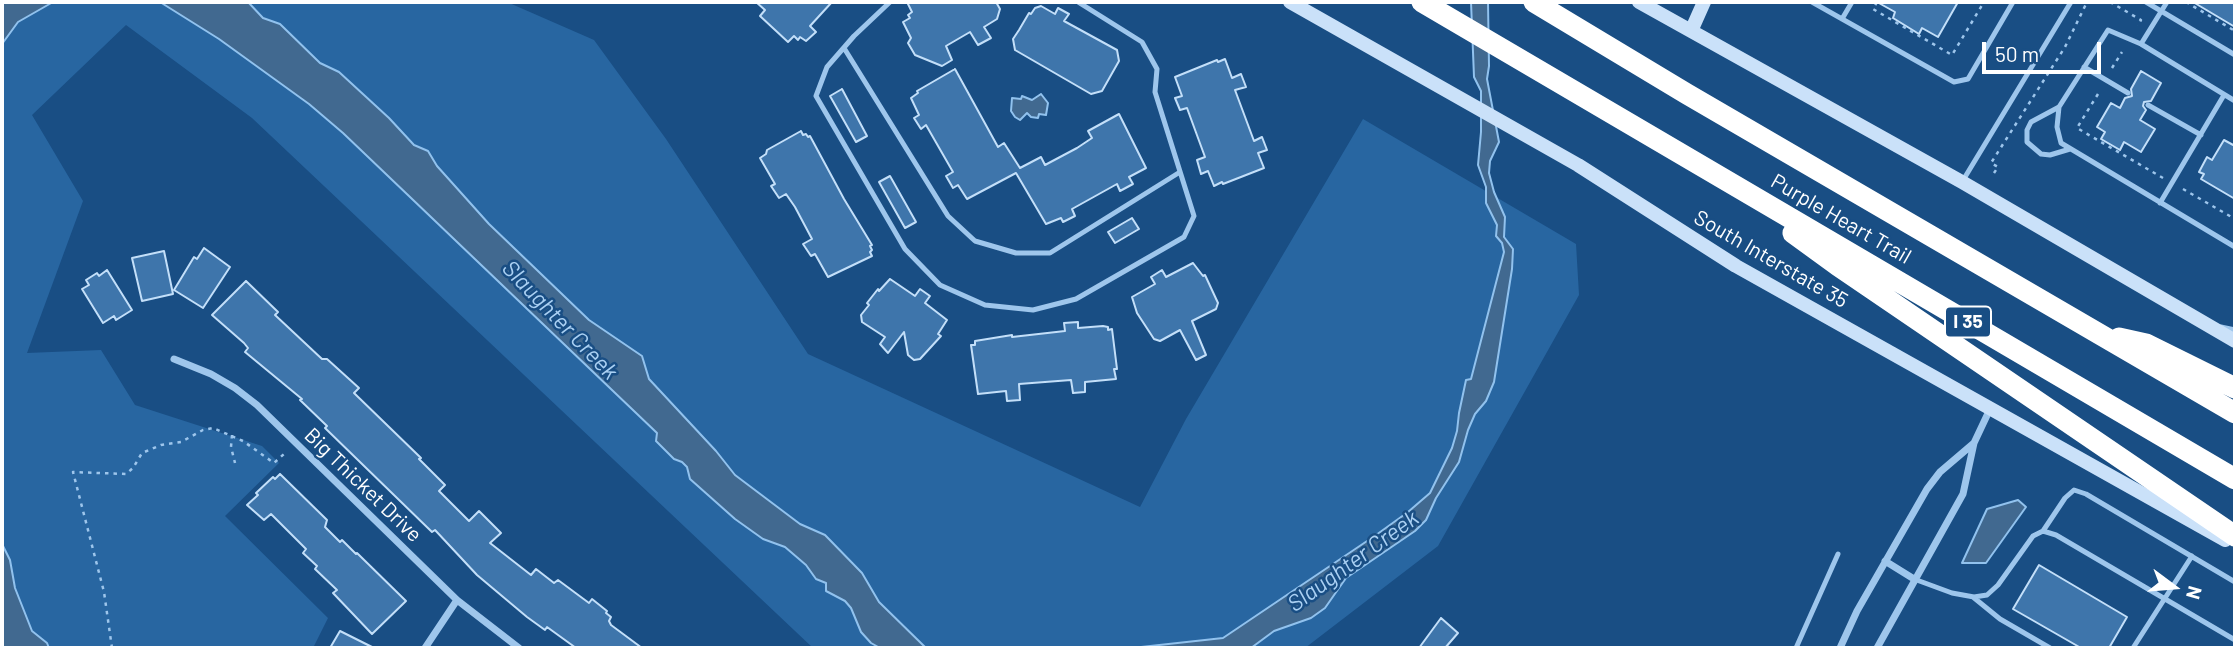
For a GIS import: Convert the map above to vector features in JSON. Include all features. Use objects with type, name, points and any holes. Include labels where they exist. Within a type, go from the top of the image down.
[{"type":"highway","name":"Purple Heart Trail","points":[[1422,2],[2235,479]]},
{"type":"highway","name":"Purple Heart Trail","points":[[1534,2],[2235,413]]},
{"type":"highway","points":[[1701,166],[1837,265],[2235,536]]},
{"type":"highway","points":[[2100,335],[2146,344],[2235,388]]},
{"type":"main road","name":"South Interstate 35","points":[[1290,2],[1578,165],[1736,266],[2235,545]]},
{"type":"main road","points":[[1639,2],[1962,182],[2235,341]]},
{"type":"main road","points":[[1692,30],[1704,2]]},
{"type":"street","name":"Big Thicket Drive","points":[[174,359],[235,387],[257,405],[457,600],[519,648]]},
{"type":"street","points":[[1877,648],[1963,494],[1974,443],[1990,409]]},
{"type":"street","points":[[1840,648],[1857,611],[1927,489],[1940,472],[1974,443]]},
{"type":"street","points":[[1885,561],[1914,579]]},
{"type":"street","points":[[425,648],[457,600]]},
{"type":"lane","points":[[890,2],[828,67],[816,96],[905,249],[940,285],[985,305],[1033,310],[1076,299],[1184,237],[1194,216],[1155,92],[1157,69],[1142,42],[1078,2]]},
{"type":"lane","points":[[1812,2],[1954,82],[1968,79],[2013,2]]},
{"type":"lane","points":[[1842,19],[1852,2]]},
{"type":"lane","points":[[1962,182],[2071,2]]},
{"type":"lane","points":[[2146,2],[2235,55]]},
{"type":"lane","points":[[2141,44],[2167,2]]},
{"type":"lane","points":[[2235,101],[2141,44],[2108,30],[2059,107],[2057,127],[2061,143],[2235,247]]},
{"type":"lane","points":[[844,48],[948,216],[975,241],[1016,253],[1049,253],[1180,172]]},
{"type":"lane","points":[[2084,67],[2128,93]]},
{"type":"lane","points":[[2161,203],[2224,95]]},
{"type":"lane","points":[[2148,105],[2201,135]]},
{"type":"lane","points":[[2059,107],[2031,122],[2027,130],[2027,142],[2034,151],[2041,154],[2050,155],[2071,148]]},
{"type":"lane","points":[[2209,325],[2235,330]]},
{"type":"lane","points":[[1914,579],[1952,593],[1973,597],[1987,595],[1998,585],[2022,548],[2033,536],[2043,531],[2054,511],[2074,491],[2086,494],[2235,582]]},
{"type":"lane","points":[[2043,531],[2056,535],[2235,640]]},
{"type":"lane","points":[[1796,648],[1838,554]]},
{"type":"lane","points":[[2133,648],[2192,556]]},
{"type":"lane","points":[[1973,597],[2000,619],[2050,648]]},
{"type":"path","points":[[1877,2],[1873,9],[1952,55],[1983,2]]},
{"type":"path","points":[[1994,173],[1998,167],[1991,163],[2065,47],[2087,2]]},
{"type":"path","points":[[2110,2],[2141,20],[2134,32]]},
{"type":"path","points":[[2186,2],[2235,31]]},
{"type":"path","points":[[2112,68],[2122,52]]},
{"type":"path","points":[[2098,94],[2077,128],[2163,178]]},
{"type":"path","points":[[2183,189],[2235,219]]},
{"type":"path","points":[[112,648],[104,592],[73,472],[126,474],[134,468],[142,453],[181,443],[203,430],[214,428],[232,435],[274,463],[284,454]]},
{"type":"path","points":[[232,435],[230,447],[235,463]]},
{"type":"shaded area","points":[[2,2],[507,2],[594,40],[666,139],[808,354],[1140,507],[1186,419],[1363,119],[1576,244],[1579,295],[1438,546],[1305,648],[813,648],[252,118],[126,25],[32,115],[83,201],[27,353],[101,350],[135,405],[262,446],[279,463],[225,516],[328,618],[313,648],[2,648]]},
{"type":"water","points":[[2,2],[53,2],[18,22],[2,44]]},
{"type":"water","name":"Slaughter Creek","points":[[160,2],[248,2],[263,18],[280,24],[320,63],[339,72],[414,145],[428,151],[437,166],[489,224],[589,320],[642,356],[649,379],[735,475],[800,524],[825,535],[862,573],[879,602],[926,648],[880,648],[871,643],[861,632],[851,608],[845,601],[826,591],[826,583],[816,579],[806,565],[785,547],[763,539],[735,519],[690,479],[687,467],[674,459],[656,441],[657,433],[343,133],[309,104],[219,39]]},
{"type":"water","name":"Slaughter Creek","points":[[1471,2],[1488,2],[1487,79],[1499,142],[1490,161],[1489,173],[1505,217],[1504,237],[1513,249],[1494,382],[1468,430],[1459,462],[1436,498],[1426,520],[1415,531],[1346,578],[1325,608],[1311,618],[1274,631],[1251,648],[1132,648],[1223,638],[1376,535],[1430,493],[1452,448],[1466,380],[1471,379],[1504,252],[1502,243],[1496,236],[1497,225],[1486,203],[1486,187],[1478,165],[1481,91],[1474,77]]},
{"type":"water","points":[[1041,94],[1048,103],[1046,115],[1039,114],[1038,118],[1027,113],[1020,120],[1015,117],[1011,111],[1012,98],[1021,99],[1022,96],[1032,100]]},
{"type":"water","points":[[2018,500],[2026,507],[1986,563],[1962,563],[1987,509]]},
{"type":"water","points":[[2,544],[10,560],[15,588],[32,631],[47,643],[49,648],[2,648]]},
{"type":"building","points":[[756,2],[832,2],[810,26],[816,32],[806,41],[800,37],[798,40],[794,36],[788,42],[760,16],[765,10]]},
{"type":"building","points":[[907,2],[996,2],[1000,9],[997,19],[984,27],[991,38],[978,45],[970,32],[946,46],[952,60],[942,66],[915,55],[908,43],[911,38],[903,22],[910,18],[908,15],[912,12]]},
{"type":"building","points":[[1877,2],[1958,2],[1938,37],[1922,28],[1919,34],[1893,18],[1895,12]]},
{"type":"building","points":[[2193,2],[2235,2],[2235,27]]},
{"type":"building","points":[[1041,6],[1055,14],[1058,8],[1069,14],[1064,21],[1117,50],[1119,61],[1102,91],[1091,94],[1015,50],[1013,39],[1029,13]]},
{"type":"building","points":[[1225,59],[1232,78],[1241,74],[1246,87],[1235,90],[1254,141],[1262,137],[1267,150],[1258,153],[1264,168],[1214,186],[1208,171],[1201,174],[1197,160],[1205,157],[1187,108],[1180,110],[1175,98],[1182,96],[1175,77]]},
{"type":"building","points":[[955,69],[998,147],[1004,143],[1020,168],[1041,157],[1045,165],[1077,148],[1092,138],[1088,131],[1119,114],[1146,168],[1129,177],[1133,184],[1120,191],[1117,184],[1072,209],[1075,216],[1063,222],[1061,218],[1046,224],[1016,173],[967,199],[958,185],[953,188],[946,176],[953,172],[926,125],[921,129],[914,118],[919,115],[911,98],[917,91]]},
{"type":"building","points":[[2141,71],[2161,83],[2151,101],[2144,102],[2146,110],[2140,120],[2155,129],[2141,152],[2124,142],[2120,150],[2101,139],[2105,132],[2097,127],[2111,103],[2120,108],[2125,98],[2132,96],[2131,89]]},
{"type":"building","points":[[842,89],[867,136],[856,142],[830,96]]},
{"type":"building","points":[[801,131],[803,135],[810,136],[872,245],[872,256],[828,277],[815,254],[811,256],[803,244],[812,239],[795,207],[786,194],[779,198],[771,186],[775,184],[760,158],[767,150]]},
{"type":"building","points":[[2224,140],[2235,146],[2235,199],[2201,179],[2204,174],[2199,172],[2207,157],[2212,160]]},
{"type":"building","points":[[890,176],[916,222],[905,228],[879,182]]},
{"type":"building","points":[[1132,218],[1139,229],[1115,243],[1108,232]]},
{"type":"building","points":[[204,248],[230,267],[203,308],[174,290],[194,257],[197,259]]},
{"type":"building","points":[[164,251],[173,294],[142,301],[132,258]]},
{"type":"building","points":[[1193,263],[1203,276],[1205,275],[1218,303],[1216,309],[1192,321],[1206,355],[1196,360],[1180,330],[1160,341],[1154,339],[1137,313],[1132,297],[1155,284],[1151,277],[1162,270],[1166,277]]},
{"type":"building","points":[[107,270],[132,310],[116,320],[114,316],[103,323],[82,289],[89,285],[86,280]]},
{"type":"building","points":[[890,279],[915,296],[920,289],[930,296],[925,303],[947,320],[938,334],[941,336],[920,359],[914,360],[908,355],[904,332],[888,353],[880,344],[885,337],[862,322],[861,315],[869,305],[867,303]]},
{"type":"building","points":[[246,281],[278,312],[275,315],[322,359],[327,359],[359,388],[354,393],[421,458],[419,459],[445,485],[439,491],[469,521],[479,511],[501,533],[490,543],[531,575],[536,569],[554,583],[558,580],[589,603],[592,599],[607,611],[611,617],[611,625],[642,648],[576,648],[547,627],[545,630],[527,617],[477,575],[435,530],[432,532],[325,428],[327,426],[300,400],[302,399],[245,352],[248,348],[244,343],[212,315]]},
{"type":"building","points":[[1078,322],[1078,328],[1103,326],[1108,327],[1108,330],[1112,329],[1116,379],[1085,382],[1085,392],[1073,393],[1071,380],[1019,384],[1020,400],[1007,401],[1006,391],[978,394],[971,345],[975,345],[975,341],[1065,331],[1064,323]]},
{"type":"building","points":[[280,474],[327,520],[325,527],[340,542],[342,540],[357,553],[406,601],[372,634],[333,593],[337,590],[315,569],[317,566],[303,553],[306,549],[271,514],[264,520],[247,505],[273,477],[275,479]]},
{"type":"building","points":[[2039,565],[2127,617],[2109,648],[2081,648],[2013,609]]},
{"type":"building","points":[[1441,618],[1458,633],[1445,648],[1419,648]]},
{"type":"building","points":[[340,631],[374,648],[330,648]]}]
